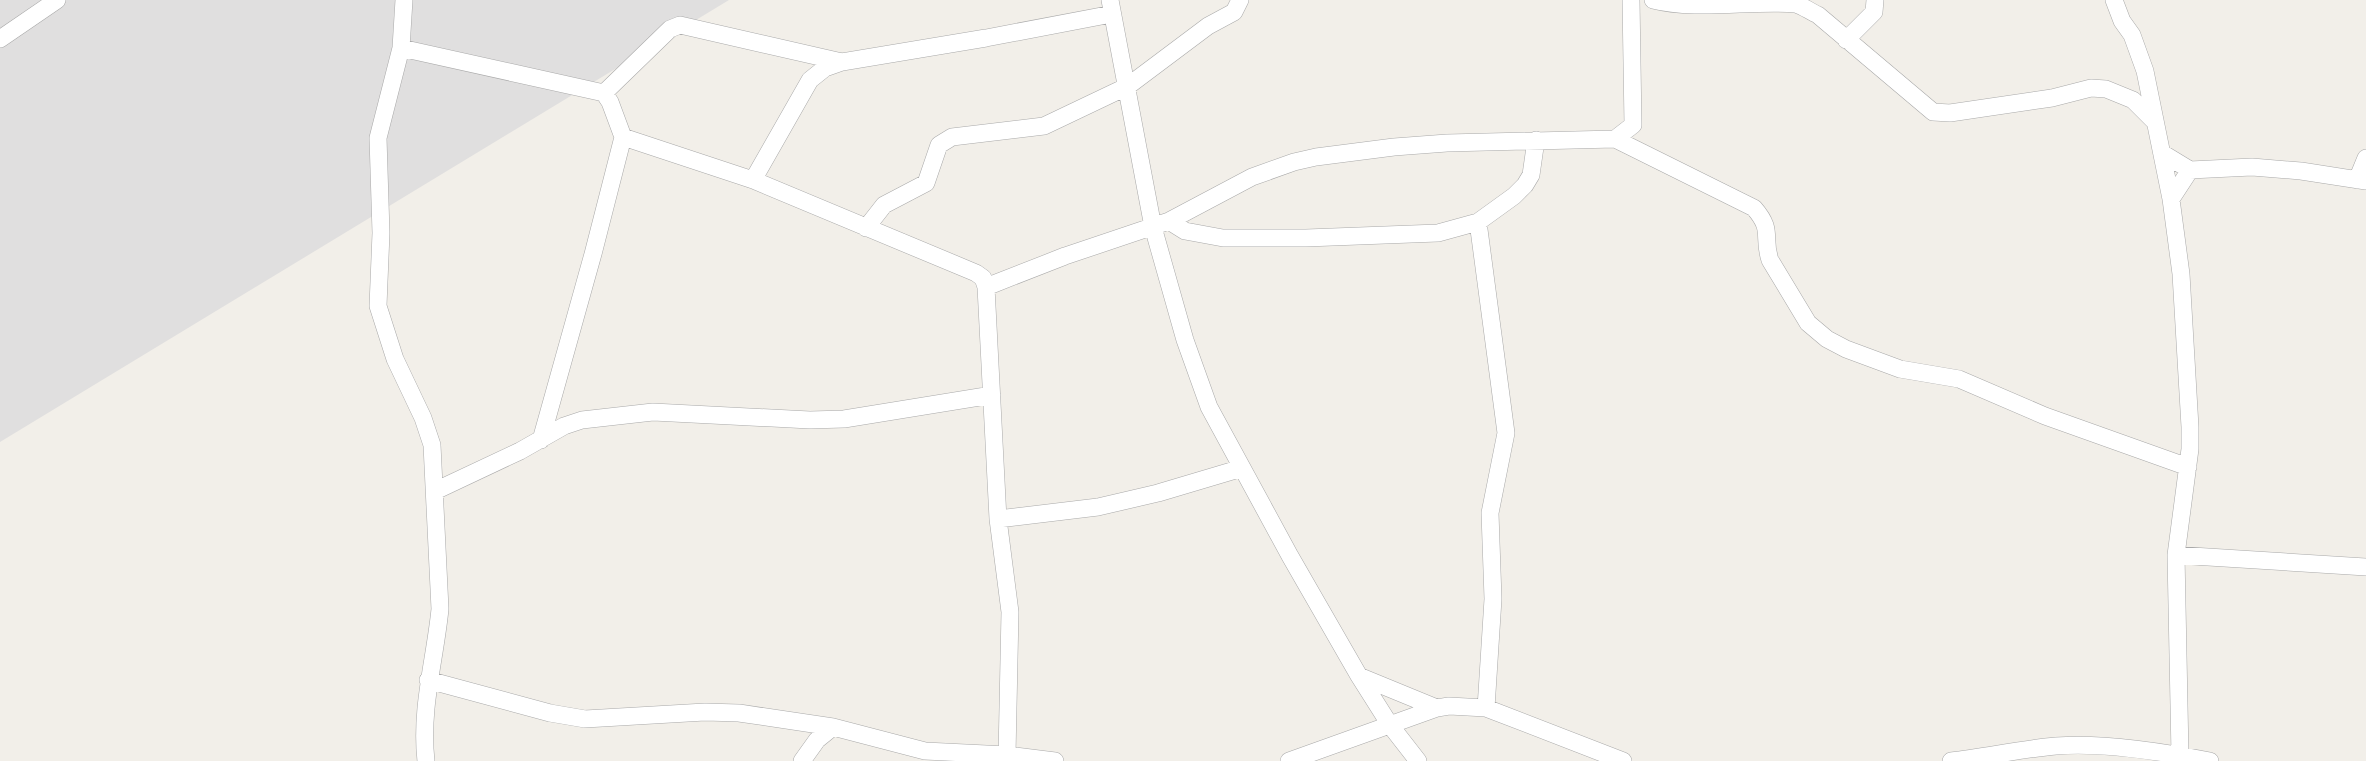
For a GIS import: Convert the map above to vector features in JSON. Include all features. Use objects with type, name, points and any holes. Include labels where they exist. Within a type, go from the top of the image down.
[{"type":"street","points":[[0,39],[57,0]]},
{"type":"street","points":[[404,0],[401,48],[378,138],[381,233],[378,306],[395,359],[428,431],[434,458],[440,609],[438,634],[428,680],[425,718],[426,761]]},
{"type":"street","points":[[866,228],[884,205],[926,183],[939,145],[952,137],[1044,126],[1128,86],[1208,26],[1234,12],[1240,0]]},
{"type":"street","points":[[1615,139],[1633,125],[1631,0]]},
{"type":"street","points":[[1652,0],[1679,3],[1778,1],[1797,4],[1818,15],[1846,40],[1896,79],[1933,112],[1950,112],[2044,99],[2091,88],[2106,89],[2133,100],[2154,121]]},
{"type":"street","points":[[1846,40],[1874,12],[1875,0]]},
{"type":"street","points":[[2114,0],[2122,20],[2132,35],[2140,53],[2171,199],[2181,274],[2190,427],[2188,467],[2176,555],[2170,757]]},
{"type":"street","points":[[753,180],[810,80],[825,68],[842,62],[986,38],[1111,7],[1161,224],[1185,340],[1209,407],[1359,676],[1390,724],[1418,761]]},
{"type":"street","points":[[604,93],[670,29],[680,25],[842,62]]},
{"type":"street","points":[[401,48],[604,93],[610,102],[623,137],[594,254],[541,440]]},
{"type":"street","points":[[623,137],[753,180],[976,273],[983,278],[986,286],[998,519],[1010,612],[1007,755]]},
{"type":"street","points":[[986,286],[1065,256],[1161,224],[1252,176],[1316,157],[1447,143],[1615,139],[1754,208],[1766,222],[1767,252],[1770,260],[1808,323],[1826,339],[1846,349],[1900,370],[1959,379],[2045,416],[2188,467]]},
{"type":"street","points":[[1161,224],[1185,231],[1223,238],[1438,233],[1478,222],[1514,196],[1525,185],[1535,160],[1536,140]]},
{"type":"street","points":[[2162,153],[2190,170],[2252,167],[2301,171],[2363,184],[2366,158]]},
{"type":"street","points":[[2171,199],[2190,170]]},
{"type":"street","points":[[1478,222],[1506,433],[1490,513],[1493,599],[1486,708]]},
{"type":"street","points":[[435,491],[541,440],[564,426],[582,420],[653,412],[810,420],[844,419],[992,395]]},
{"type":"street","points":[[998,519],[1098,507],[1158,493],[1242,468]]},
{"type":"street","points":[[2176,555],[2366,567]]},
{"type":"street","points":[[1359,676],[1437,708]]},
{"type":"street","points":[[428,680],[536,710],[585,719],[705,712],[739,713],[834,727],[924,751],[1007,755],[1055,761]]},
{"type":"street","points":[[1289,761],[1390,724],[1437,708],[1449,706],[1486,708],[1623,761]]},
{"type":"street","points":[[802,761],[817,740],[834,727]]},
{"type":"street","points":[[1951,761],[2058,746],[2086,745],[2210,761]]},
{"type":"shaded area","points":[[0,0],[729,0],[0,442]]}]
